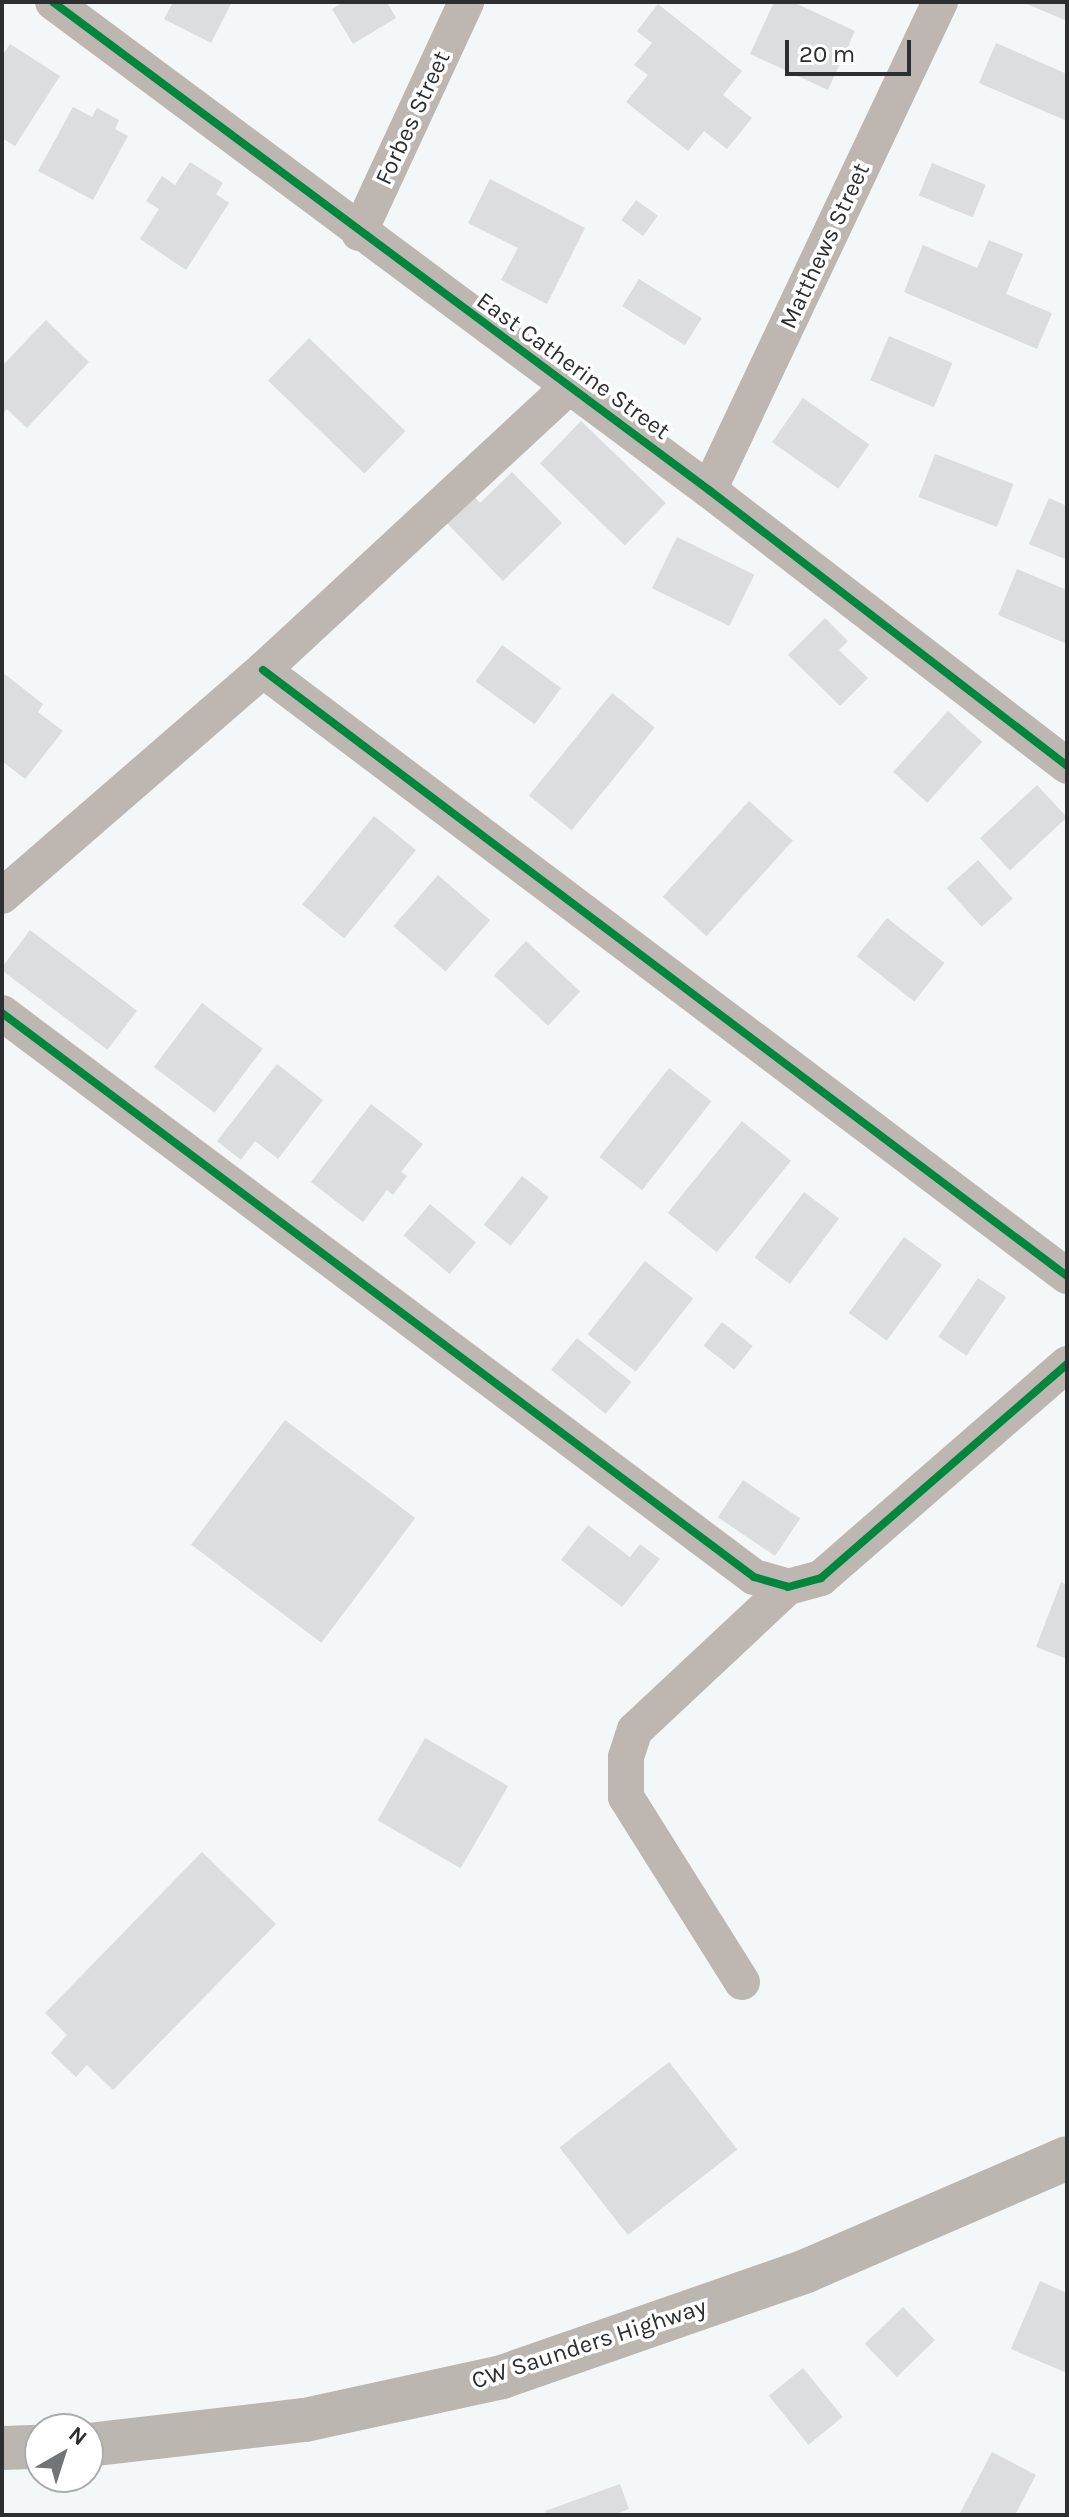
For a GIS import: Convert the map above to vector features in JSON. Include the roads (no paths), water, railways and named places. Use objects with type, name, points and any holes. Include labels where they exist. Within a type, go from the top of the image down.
[{"type":"main road","name":"CW Saunders Highway","points":[[104,2443],[305,2420],[502,2377],[806,2271],[1067,2158]]},
{"type":"main road","points":[[2,2448],[24,2447]]},
{"type":"street","name":"East Catherine Street","points":[[53,2],[567,388],[709,490],[1067,766]]},
{"type":"street","name":"Forbes Street","points":[[359,233],[466,2]]},
{"type":"street","name":"Matthews Street","points":[[709,490],[940,2]]},
{"type":"street","points":[[2,896],[263,670],[567,388]]},
{"type":"street","points":[[263,670],[1067,1276]]},
{"type":"street","points":[[2,1013],[754,1577],[788,1587]]},
{"type":"street","points":[[742,1982],[626,1797],[626,1757],[635,1730],[788,1587],[821,1578],[1067,1364]]}]
